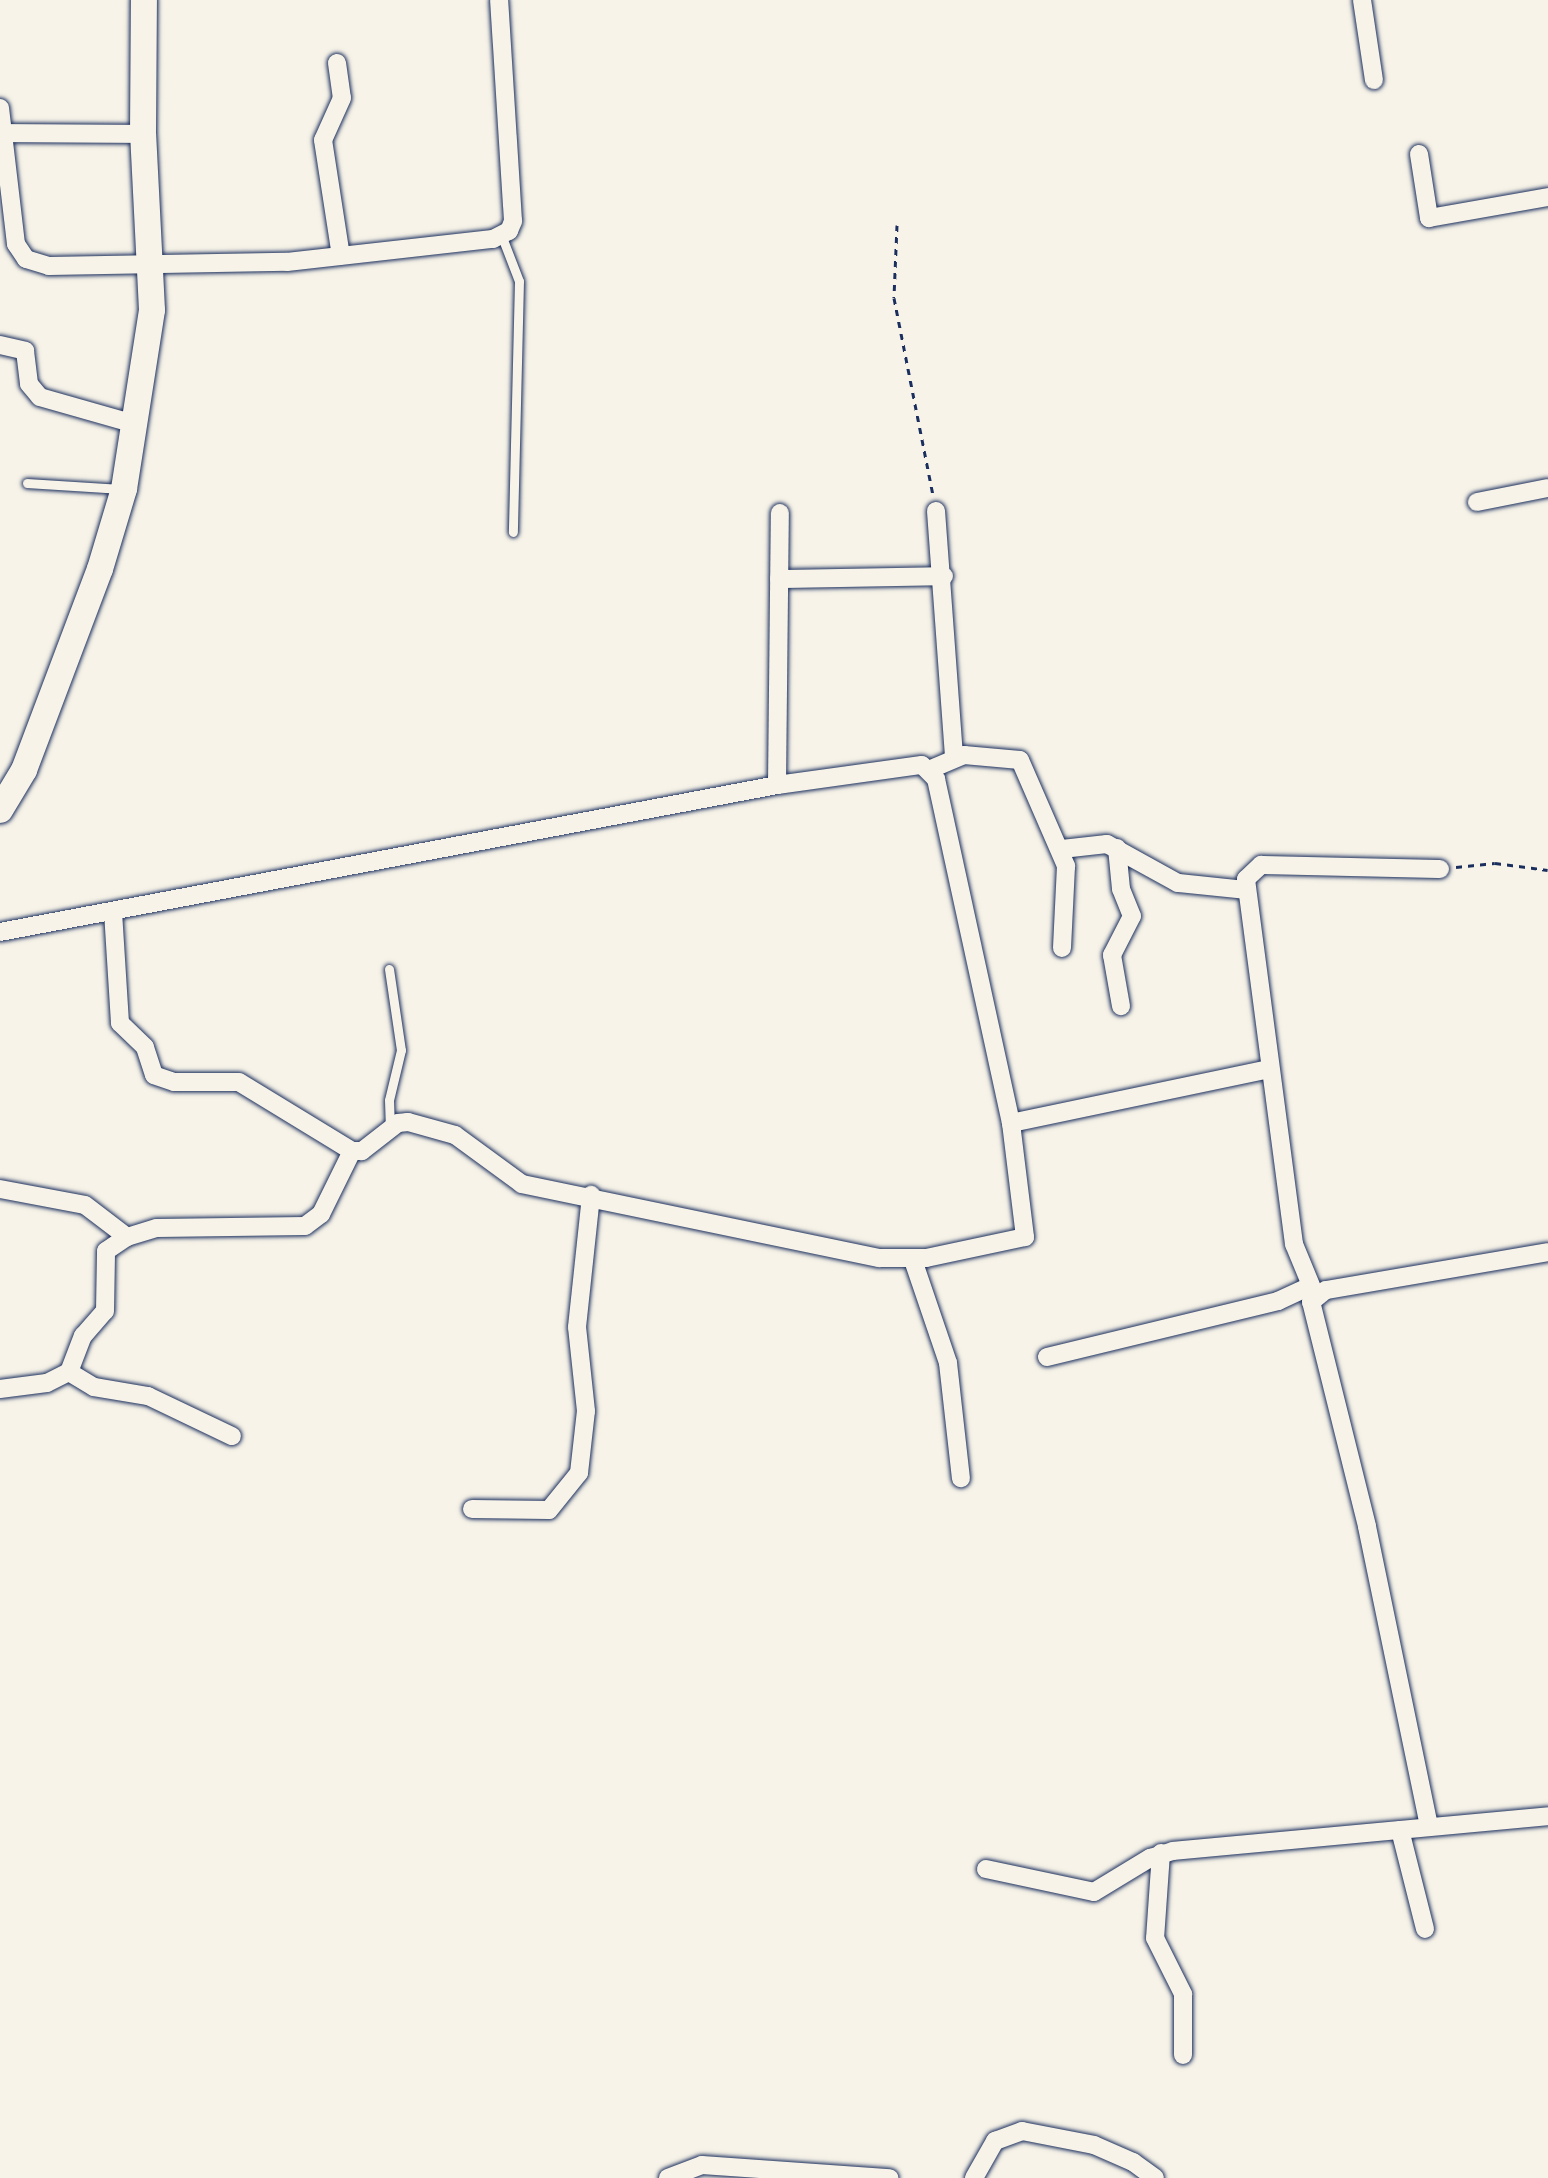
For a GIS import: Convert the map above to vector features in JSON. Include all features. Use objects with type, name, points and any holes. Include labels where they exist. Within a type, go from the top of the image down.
[{"type":"street","points":[[0,810],[30,756],[100,569],[124,489],[152,310],[143,134],[144,0]]},
{"type":"street","points":[[0,108],[18,253],[62,269],[152,268],[341,256],[502,237],[513,221],[499,0]]},
{"type":"street","points":[[1362,0],[1374,80]]},
{"type":"street","points":[[337,63],[342,98],[323,140],[341,256]]},
{"type":"street","points":[[3,133],[143,134]]},
{"type":"street","points":[[1419,154],[1429,218],[1548,197]]},
{"type":"street","points":[[0,345],[25,351],[29,384],[40,397],[135,424]]},
{"type":"street","points":[[1477,502],[1548,488]]},
{"type":"street","points":[[936,511],[944,576],[954,757]]},
{"type":"street","points":[[777,785],[780,513]]},
{"type":"street","points":[[779,579],[944,576]]},
{"type":"street","points":[[931,769],[954,757],[1016,756],[1062,849],[1066,877],[1062,948]]},
{"type":"street","points":[[0,932],[777,785],[922,765],[931,769]]},
{"type":"street","points":[[113,913],[120,1023],[145,1047],[154,1075],[174,1082],[239,1082],[352,1151],[373,1145],[391,1129],[408,1122],[443,1130],[511,1180],[879,1258],[913,1260],[1025,1237],[1011,1123],[931,769]]},
{"type":"street","points":[[1062,849],[1097,844],[1117,848],[1178,883],[1246,890]]},
{"type":"street","points":[[1117,848],[1121,889],[1132,916],[1112,955],[1121,1006]]},
{"type":"street","points":[[1429,1826],[1367,1526],[1314,1316],[1311,1291],[1294,1244],[1246,890],[1250,870],[1261,865],[1440,869]]},
{"type":"street","points":[[1011,1123],[1269,1069]]},
{"type":"street","points":[[0,1389],[47,1383],[69,1372],[83,1336],[105,1311],[106,1251],[127,1237],[157,1228],[305,1226],[321,1214],[352,1151]]},
{"type":"street","points":[[0,1189],[85,1205],[127,1237]]},
{"type":"street","points":[[472,1509],[549,1510],[579,1473],[586,1411],[577,1327],[591,1195]]},
{"type":"street","points":[[1047,1357],[1311,1291],[1548,1252]]},
{"type":"street","points":[[913,1260],[948,1363],[961,1478]]},
{"type":"street","points":[[69,1372],[94,1387],[148,1396],[232,1436]]},
{"type":"street","points":[[986,1869],[1094,1892],[1161,1853],[1548,1816]]},
{"type":"street","points":[[1400,1830],[1425,1929]]},
{"type":"street","points":[[1161,1853],[1155,1938],[1183,1994],[1183,2055]]},
{"type":"street","points":[[974,2178],[995,2141],[1022,2131],[1094,2145],[1133,2162],[1155,2178]]},
{"type":"street","points":[[668,2178],[702,2165],[890,2178]]},
{"type":"lane","points":[[502,237],[519,281],[513,532]]},
{"type":"lane","points":[[27,483],[124,489]]},
{"type":"lane","points":[[389,969],[401,1050],[389,1100],[391,1129]]},
{"type":"path","points":[[897,225],[894,298],[936,511]]},
{"type":"path","points":[[1440,869],[1495,863],[1548,870]]}]
